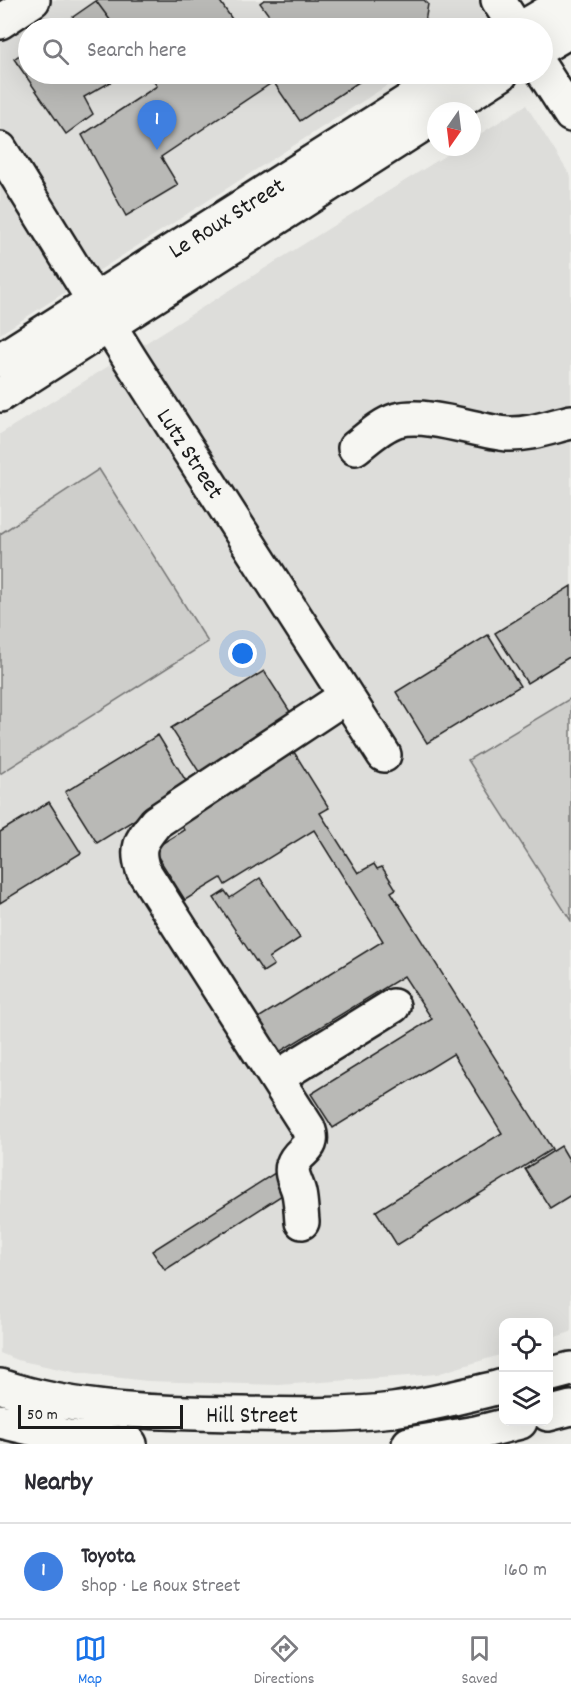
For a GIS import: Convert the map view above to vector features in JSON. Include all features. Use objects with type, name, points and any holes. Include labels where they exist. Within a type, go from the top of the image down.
[{"type":"main road","points":[[0,22],[33,0]]},
{"type":"main road","points":[[498,0],[510,18]]},
{"type":"main road","points":[[539,18],[569,0]]},
{"type":"main road","points":[[553,41],[571,30]]},
{"type":"main road","points":[[553,83],[567,102]]},
{"type":"main road","name":"Le Roux Street","points":[[0,395],[103,313],[436,84]]},
{"type":"main road","points":[[457,102],[485,84]]},
{"type":"main road","name":"Le Roux Street","points":[[0,360],[103,313],[427,121]]},
{"type":"main road","name":"Lutz Street","points":[[0,149],[130,359],[384,755]]},
{"type":"main road","points":[[355,448],[398,420],[417,419],[507,434],[528,433],[571,422]]},
{"type":"main road","points":[[302,1222],[299,1192],[292,1169],[296,1159],[310,1142],[311,1136],[142,870],[138,857],[141,842],[156,822],[346,696]]},
{"type":"main road","points":[[276,1078],[393,1005]]},
{"type":"main road","points":[[553,1374],[571,1368]]},
{"type":"main road","name":"Hill Street","points":[[0,1386],[77,1405],[176,1413],[301,1415],[391,1410],[444,1401],[499,1387]]},
{"type":"main road","points":[[553,1413],[571,1408]]},
{"type":"main road","points":[[0,1421],[69,1437],[130,1444]]},
{"type":"main road","points":[[409,1444],[504,1426]]},
{"type":"shaded area","points":[[0,0],[519,0],[491,18],[18,18],[18,84],[389,84],[0,334]]},
{"type":"shaded area","points":[[526,105],[571,177],[571,1332],[553,1338],[553,1318],[499,1318],[499,1355],[437,1374],[279,1385],[147,1381],[78,1373],[17,1360],[0,1353],[0,434],[445,156],[481,156],[481,133]]},
{"type":"shaded area","points":[[99,469],[208,642],[0,774],[0,534]]},
{"type":"shaded area","points":[[571,698],[571,921],[468,760]]},
{"type":"building","points":[[219,0],[231,18],[109,18],[96,1]]},
{"type":"building","points":[[264,0],[424,0],[428,4],[426,18],[271,18],[260,3]]},
{"type":"building","points":[[96,1],[109,18],[71,18]]},
{"type":"building","points":[[31,84],[107,84],[84,97],[93,114],[66,134]]},
{"type":"building","points":[[156,84],[270,84],[161,157],[178,185],[126,216],[82,135],[157,86]]},
{"type":"building","points":[[275,84],[356,84],[300,121]]},
{"type":"building","points":[[571,586],[571,656],[527,683],[495,633]]},
{"type":"building","points":[[488,635],[520,686],[427,743],[396,692]]},
{"type":"building","points":[[264,671],[296,721],[203,778],[171,728]]},
{"type":"building","points":[[158,735],[189,786],[97,843],[65,792]]},
{"type":"building","points":[[294,752],[329,808],[320,813],[358,873],[374,864],[377,869],[382,867],[396,889],[391,892],[552,1149],[397,1245],[376,1211],[502,1133],[453,1054],[333,1128],[311,1094],[432,1019],[404,976],[276,1054],[255,1020],[383,941],[314,830],[225,885],[221,878],[185,900],[153,849],[184,830],[180,822]]},
{"type":"building","points":[[49,802],[81,853],[0,903],[0,832]]},
{"type":"building","points":[[260,878],[300,938],[269,958],[274,965],[263,972],[214,898],[225,891],[230,898]]},
{"type":"building","points":[[561,1146],[571,1163],[571,1195],[550,1208],[525,1169]]},
{"type":"building","points":[[278,1171],[290,1190],[165,1270],[152,1251]]},
{"type":"place","name":"Toyota","points":[[157,150]]}]
